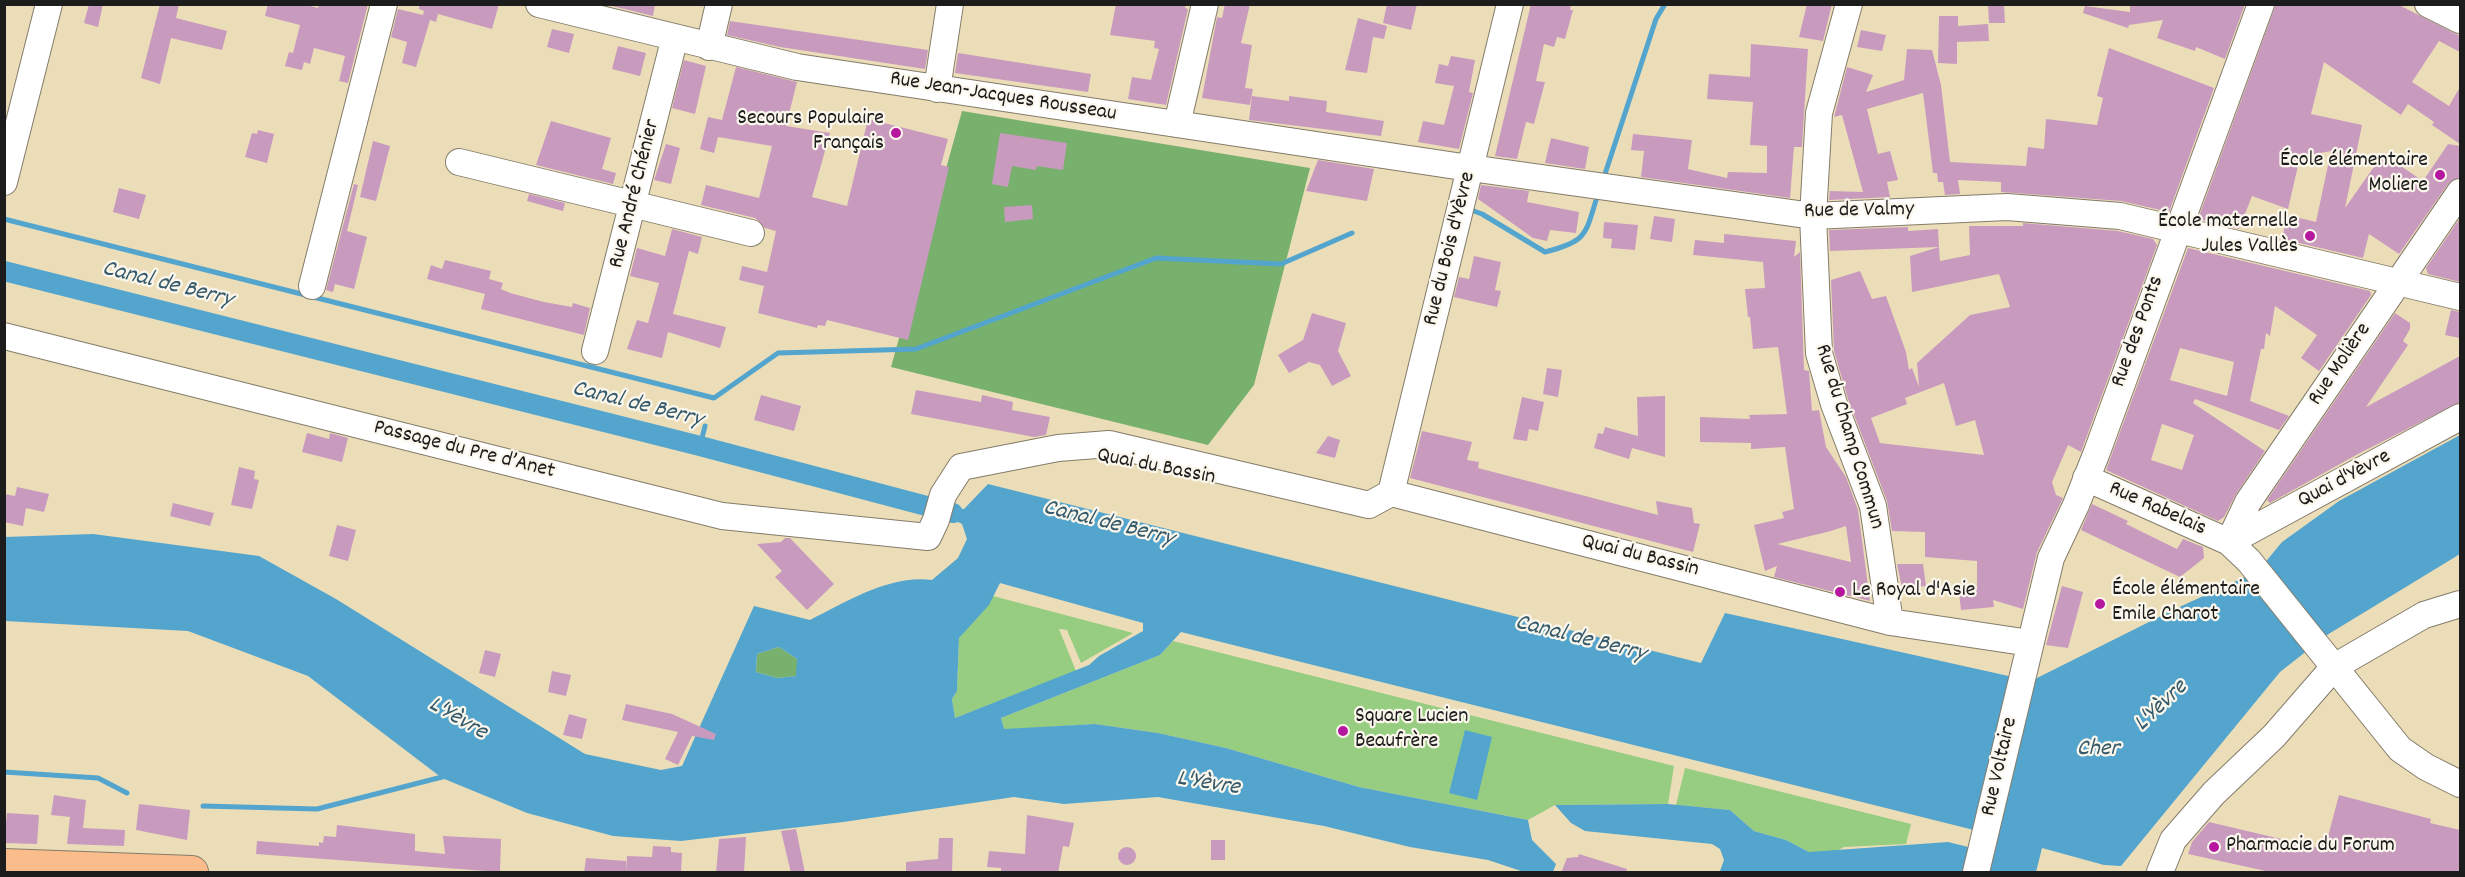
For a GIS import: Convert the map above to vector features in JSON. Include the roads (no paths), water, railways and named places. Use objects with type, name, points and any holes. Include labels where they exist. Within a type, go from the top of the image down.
[{"type":"main road","points":[[4,865],[192,873]]},
{"type":"street","points":[[4,182],[49,4]]},
{"type":"street","points":[[312,286],[384,4]]},
{"type":"street","name":"Rue Jean-Jacques Rousseau","points":[[539,4],[797,67],[1472,168]]},
{"type":"street","points":[[709,47],[719,4]]},
{"type":"street","points":[[937,89],[950,4]]},
{"type":"street","points":[[1177,124],[1205,4]]},
{"type":"street","name":"Rue du Bois d'Yèvre","points":[[1391,493],[1472,168],[1510,4]]},
{"type":"street","name":"Rue du Champ Commun","points":[[1850,4],[1819,113],[1813,216],[1819,353],[1834,404],[1874,506],[1890,622]]},
{"type":"street","name":"Rue des Ponts","points":[[2027,652],[2051,558],[2076,505],[2261,4]]},
{"type":"street","points":[[2428,4],[2460,20]]},
{"type":"street","name":"Rue André Chénier","points":[[595,351],[675,37]]},
{"type":"street","points":[[459,162],[751,233]]},
{"type":"street","name":"Rue de Valmy","points":[[1472,168],[1813,216],[2007,207],[2120,216],[2460,297]]},
{"type":"street","name":"Rue Molière","points":[[2229,542],[2248,502],[2460,192]]},
{"type":"street","name":"Passage du Pre d’Anet","points":[[4,336],[722,516],[932,529]]},
{"type":"street","name":"Quai d'Yèvre","points":[[2229,542],[2460,417]]},
{"type":"street","name":"Quai du Bassin","points":[[932,529],[943,495],[961,467],[1058,448],[1207,482],[1255,480],[1370,505],[1391,493],[1890,622],[2027,652]]},
{"type":"street","name":"Rue Rabelais","points":[[2086,478],[2229,542],[2249,561],[2400,749],[2426,767],[2460,784]]},
{"type":"street","points":[[2160,873],[2174,840],[2214,793],[2274,736],[2328,660],[2424,615],[2460,604]]},
{"type":"street","name":"Rue Voltaire","points":[[1976,873],[2027,652]]},
{"type":"water","points":[[2460,435],[2460,554],[2327,635],[2280,672],[2121,866],[2104,865],[2042,848],[2036,872],[1716,872],[1720,871],[1724,860],[1720,849],[1712,844],[1585,831],[1571,823],[1555,805],[1668,804],[1730,810],[1754,831],[1786,840],[1809,852],[1948,842],[1993,853],[1998,836],[1181,632],[1160,655],[1001,718],[1004,729],[1095,724],[1158,733],[1226,748],[1359,787],[1528,820],[1532,840],[1556,864],[1553,872],[1524,872],[1488,860],[1410,847],[1324,826],[1158,797],[1064,804],[1014,797],[843,822],[681,841],[613,836],[527,813],[442,778],[308,676],[188,631],[5,621],[4,537],[93,534],[259,556],[336,599],[585,754],[661,770],[682,766],[754,606],[810,620],[885,585],[900,581],[932,580],[958,558],[967,539],[962,524],[946,516],[948,508],[964,509],[988,484],[1701,663],[1725,613],[2031,681],[2175,609],[2258,571],[2282,542],[2339,501]],"holes":[[[1000,583],[1143,623],[1143,631],[1099,656],[1089,665],[955,718],[952,699],[957,691],[959,638],[989,605]],[[779,647],[797,659],[796,676],[777,678],[756,672],[757,654]]]},
{"type":"water","points":[[1465,730],[1492,737],[1477,800],[1449,793]]},
{"type":"waterway","points":[[1603,180],[1656,19],[1665,4]]},
{"type":"waterway","points":[[1471,210],[1482,214],[1545,252],[1570,244],[1583,234],[1598,194]]},
{"type":"waterway","points":[[4,219],[714,398],[778,353],[916,349],[1156,258],[1281,264],[1352,233]]},
{"type":"waterway","name":"Canal de Berry","points":[[4,271],[700,446],[953,513]]},
{"type":"waterway","points":[[700,446],[705,426]]},
{"type":"waterway","points":[[4,772],[98,778],[127,793]]},
{"type":"waterway","points":[[203,806],[317,809],[446,776]]},
{"type":"place","name":"Secours Populaire Français","points":[[896,133]]},
{"type":"place","name":"École élémentaire Moliere","points":[[2440,175]]},
{"type":"place","name":"École maternelle Jules Vallès","points":[[2310,236]]},
{"type":"place","name":"Le Royal d'Asie","points":[[1840,592]]},
{"type":"place","name":"École élémentaire Emile Charot","points":[[2100,604]]},
{"type":"place","name":"Square Lucien Beaufrère","points":[[1343,731]]},
{"type":"place","name":"Pharmacie du Forum","points":[[2214,847]]},
{"type":"water label","name":"L'Yèvre","points":[[2162,707]]},
{"type":"water label","name":"L'Yèvre","points":[[457,720]]},
{"type":"water label","name":"Cher","points":[[2098,751]]},
{"type":"water label","name":"L'Yèvre","points":[[1208,785]]}]
